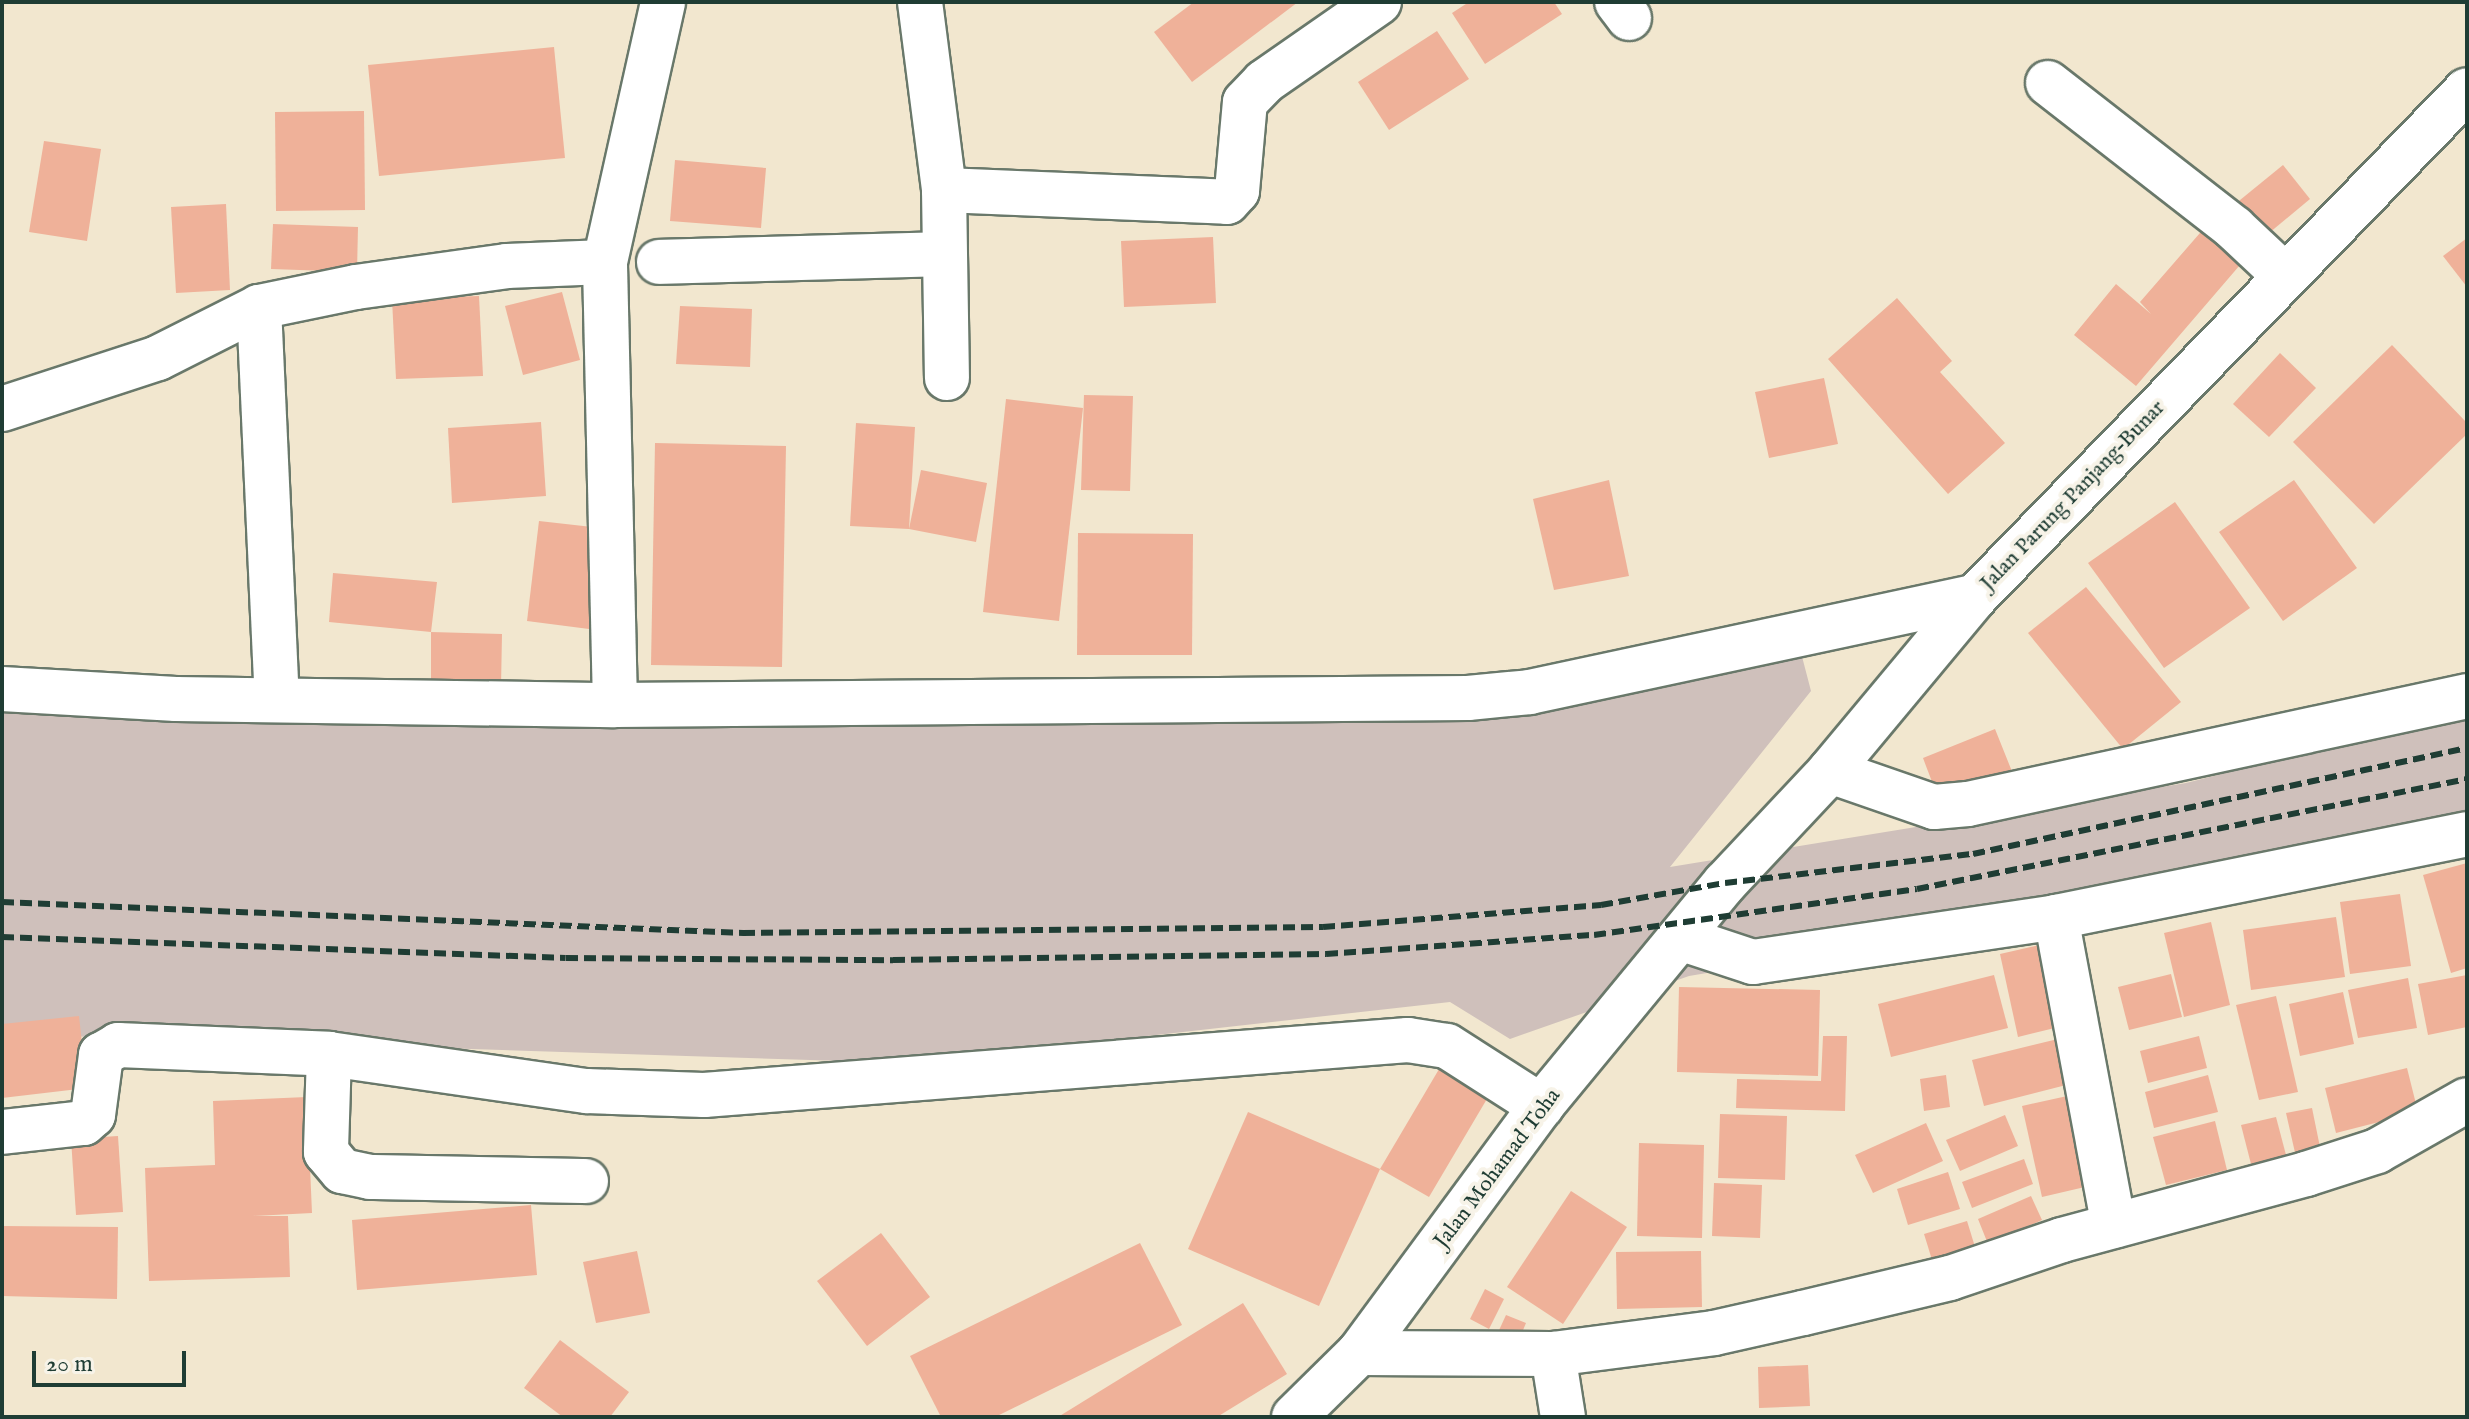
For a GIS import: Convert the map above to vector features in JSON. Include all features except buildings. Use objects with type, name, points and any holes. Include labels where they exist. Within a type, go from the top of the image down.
[{"type":"street","points":[[615,705],[605,262],[663,2]]},
{"type":"street","points":[[920,2],[944,190],[947,378]]},
{"type":"street","points":[[944,190],[1227,202],[1237,191],[1245,102],[1264,82],[1379,2]]},
{"type":"street","points":[[2048,83],[2234,228],[2284,275]]},
{"type":"street","name":"Jalan Parung Panjang–Bunar","points":[[1689,928],[1830,771],[1975,597],[2284,275],[2467,90]]},
{"type":"street","points":[[659,262],[943,254]]},
{"type":"street","points":[[2,409],[158,358],[259,307],[356,287],[507,266],[605,262]]},
{"type":"street","points":[[259,307],[277,696]]},
{"type":"street","points":[[2,689],[176,699],[277,696],[615,705],[1468,698],[1530,692],[1975,597]]},
{"type":"street","points":[[1830,771],[1934,807],[1968,804],[2467,696]]},
{"type":"street","points":[[1689,928],[1753,962],[2056,917],[2467,834]]},
{"type":"street","points":[[2056,917],[2114,1226]]},
{"type":"street","name":"Jalan Mohamad Toha","points":[[1294,1417],[1359,1353],[1541,1106],[1689,928]]},
{"type":"street","points":[[2,1132],[84,1123],[93,1115],[101,1055],[118,1045],[329,1054],[587,1091],[704,1095],[1408,1040],[1447,1046],[1541,1106]]},
{"type":"street","points":[[329,1054],[326,1152],[342,1171],[370,1177],[586,1181]]},
{"type":"street","points":[[1359,1353],[1553,1354],[1714,1333],[1803,1313],[1950,1278],[2114,1226],[2377,1151],[2467,1100]]},
{"type":"street","points":[[1553,1354],[1563,1417]]},
{"type":"shaded area","points":[[1799,645],[1811,691],[1670,867],[2186,783],[2467,712],[2467,828],[2054,915],[1689,976],[1510,1039],[1450,1002],[906,1063],[2,1034],[2,707],[211,722],[1510,706]]},
{"type":"railway","points":[[2,902],[743,933],[1323,927],[1601,905],[1725,883],[1973,854],[2467,748]]},
{"type":"railway","points":[[2,937],[566,958],[893,960],[1326,954],[1594,935],[1917,889],[2467,779]]}]
